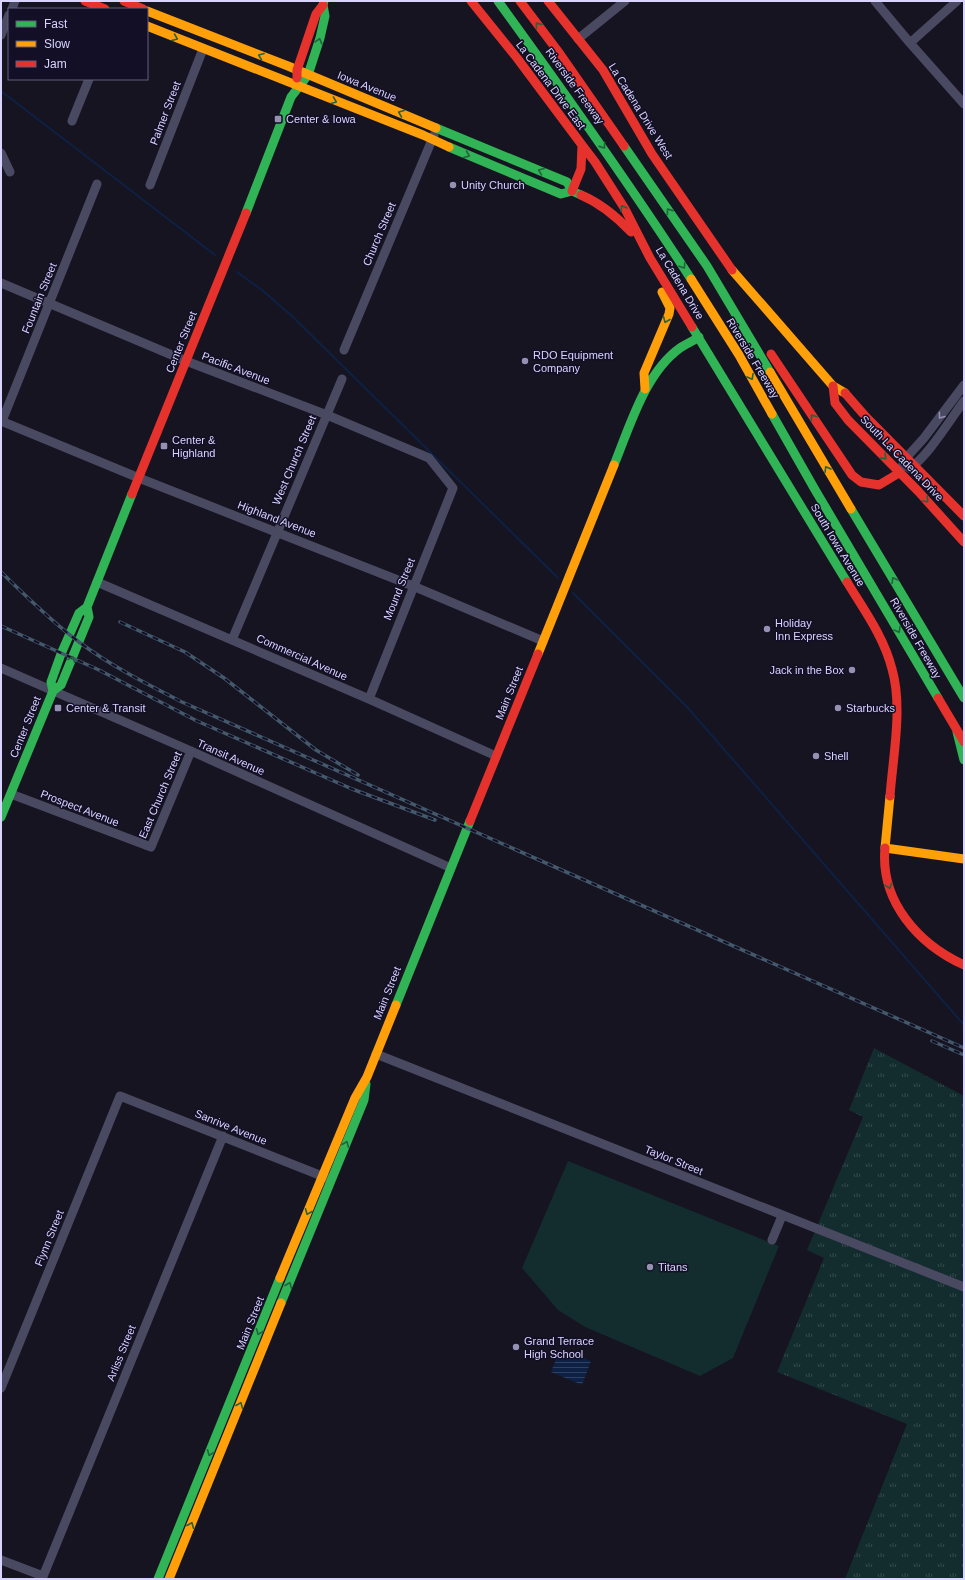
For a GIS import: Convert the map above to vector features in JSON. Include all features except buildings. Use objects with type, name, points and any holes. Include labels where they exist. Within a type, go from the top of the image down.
[{"type":"main road","points":[[85,1],[102,8]]},
{"type":"main road","points":[[124,1],[141,8]]},
{"type":"main road","name":"La Cadena Drive East","points":[[472,1],[582,145],[583,162],[579,178],[572,191]]},
{"type":"main road","name":"Riverside Freeway","points":[[498,1],[647,210],[731,342],[814,488],[964,742]]},
{"type":"main road","name":"Riverside Freeway","points":[[520,1],[560,54],[707,266],[964,698]]},
{"type":"main road","name":"La Cadena Drive West","points":[[548,1],[603,70],[651,151],[709,238]]},
{"type":"main road","name":"Center Street","points":[[298,87],[297,70],[316,14],[323,3]]},
{"type":"main road","name":"Center Street","points":[[1,817],[53,691],[61,685],[89,617],[86,607],[237,236],[291,97],[308,75],[320,38],[325,16],[323,3]]},
{"type":"main road","name":"Iowa Avenue","points":[[148,10],[297,70],[567,182],[572,191]]},
{"type":"main road","name":"Iowa Avenue","points":[[148,26],[432,139],[561,194],[572,191],[589,198],[620,220],[641,242]]},
{"type":"main road","points":[[582,145],[595,162],[625,209],[641,242]]},
{"type":"main road","name":"South La Cadena Drive","points":[[709,238],[746,287],[834,386],[845,393],[866,417],[964,516]]},
{"type":"main road","name":"La Cadena Drive","points":[[641,242],[699,336]]},
{"type":"main road","points":[[645,389],[644,373],[669,314],[670,308],[653,276],[650,258]]},
{"type":"main road","points":[[707,266],[723,282],[852,475],[861,482],[879,485],[899,472]]},
{"type":"main road","name":"Main Street","points":[[158,1579],[322,1176],[355,1098],[367,1077],[645,389],[668,359],[680,348],[699,336]]},
{"type":"main road","name":"South Iowa Avenue","points":[[699,336],[888,652],[897,686],[898,704],[885,848]]},
{"type":"main road","name":"South La Cadena Drive","points":[[834,386],[835,403],[848,420],[923,496],[964,542]]},
{"type":"main road","points":[[957,730],[964,760]]},
{"type":"main road","name":"Prospect Avenue","points":[[1,790],[11,794]]},
{"type":"main road","points":[[885,848],[964,859]]},
{"type":"main road","points":[[885,848],[893,864],[900,892],[910,910],[926,931],[950,947]]},
{"type":"main road","points":[[885,848],[884,865],[889,890],[903,916],[914,930],[930,945],[944,956],[964,965]]},
{"type":"main road","name":"Main Street","points":[[169,1579],[364,1100],[367,1077]]},
{"type":"street","points":[[578,39],[625,1]]},
{"type":"street","points":[[875,1],[964,104]]},
{"type":"street","points":[[910,43],[957,1]]},
{"type":"street","points":[[1,35],[8,18]]},
{"type":"street","name":"Palmer Street","points":[[150,185],[203,49]]},
{"type":"street","points":[[72,121],[89,80]]},
{"type":"street","name":"Church Street","points":[[344,350],[437,128]]},
{"type":"street","points":[[1,153],[10,172]]},
{"type":"street","name":"Fountain Street","points":[[2,421],[97,184]]},
{"type":"street","name":"Pacific Avenue","points":[[1,283],[186,361],[326,415],[429,458],[453,488]]},
{"type":"street","name":"West Church Street","points":[[232,640],[342,379]]},
{"type":"street","points":[[899,472],[906,458],[924,438],[964,385]]},
{"type":"street","points":[[899,472],[914,466],[930,448],[964,401]]},
{"type":"street","name":"Highland Avenue","points":[[2,421],[139,478],[414,586],[543,641]]},
{"type":"street","name":"Mound Street","points":[[369,699],[453,488]]},
{"type":"street","name":"Commercial Avenue","points":[[97,582],[369,699],[496,756]]},
{"type":"street","name":"Transit Avenue","points":[[1,668],[191,751],[451,868]]},
{"type":"street","name":"East Church Street","points":[[151,847],[191,751]]},
{"type":"street","name":"Prospect Avenue","points":[[11,794],[151,847]]},
{"type":"street","name":"Taylor Street","points":[[376,1054],[782,1216],[816,1227],[964,1286]]},
{"type":"street","name":"Sanrive Avenue","points":[[120,1096],[332,1180]]},
{"type":"street","name":"Flynn Street","points":[[1,1388],[120,1096]]},
{"type":"street","name":"Arliss Street","points":[[42,1578],[223,1136]]},
{"type":"street","points":[[772,1240],[782,1216]]},
{"type":"street","points":[[1,1560],[42,1578]]},
{"type":"green space","points":[[874,1048],[964,1096],[964,1579],[845,1579],[907,1424],[777,1372],[824,1258],[807,1250],[863,1117],[849,1110]]},
{"type":"green space","points":[[568,1161],[779,1246],[733,1358],[700,1376],[585,1327],[558,1310],[522,1268]]},
{"type":"water","points":[[560,1349],[591,1361],[582,1385],[551,1372]]},
{"type":"waterway","points":[[1,91],[215,255]]},
{"type":"waterway","points":[[237,272],[262,290],[292,316],[558,578]]},
{"type":"waterway","points":[[573,593],[688,708],[964,1025]]},
{"type":"railway","points":[[1,572],[49,617],[91,651],[116,667],[182,702],[964,1048]]},
{"type":"railway","points":[[120,622],[185,652],[224,678],[316,750],[358,775]]},
{"type":"railway","points":[[1,626],[99,670],[197,721],[352,789],[435,820]]},
{"type":"railway","points":[[932,1041],[964,1055]]},
{"type":"traffic: fast","points":[[246,213],[291,97],[308,75],[320,38],[325,16],[323,5],[324,1]]},
{"type":"traffic: fast","points":[[498,1],[621,173],[691,279]]},
{"type":"traffic: fast","points":[[436,128],[567,182],[572,191],[581,195]]},
{"type":"traffic: fast","points":[[624,146],[707,266],[770,372]]},
{"type":"traffic: fast","points":[[449,147],[561,194],[572,191]]},
{"type":"traffic: fast","points":[[692,327],[847,582]]},
{"type":"traffic: fast","points":[[614,465],[640,401],[657,371],[680,348],[699,337]]},
{"type":"traffic: fast","points":[[772,414],[938,698]]},
{"type":"traffic: fast","points":[[53,691],[51,682],[61,654],[79,613],[87,607],[132,494]]},
{"type":"traffic: fast","points":[[851,509],[964,698]]},
{"type":"traffic: fast","points":[[1,817],[53,691],[61,685],[89,617],[87,607]]},
{"type":"traffic: fast","points":[[957,732],[964,760]]},
{"type":"traffic: fast","points":[[396,1005],[470,821]]},
{"type":"traffic: fast","points":[[281,1303],[364,1100],[366,1084]]},
{"type":"traffic: fast","points":[[158,1579],[280,1278]]},
{"type":"traffic: slow","points":[[148,11],[288,66],[436,128]]},
{"type":"traffic: slow","points":[[148,26],[423,135],[449,147]]},
{"type":"traffic: slow","points":[[732,270],[833,386],[845,393]]},
{"type":"traffic: slow","points":[[691,279],[739,355],[772,414]]},
{"type":"traffic: slow","points":[[645,389],[644,373],[669,314],[670,308],[662,292]]},
{"type":"traffic: slow","points":[[770,372],[851,509]]},
{"type":"traffic: slow","points":[[538,654],[614,465]]},
{"type":"traffic: slow","points":[[890,796],[885,848],[964,859]]},
{"type":"traffic: slow","points":[[280,1278],[355,1098],[367,1077],[396,1005]]},
{"type":"traffic: slow","points":[[169,1579],[281,1303]]},
{"type":"traffic: jam","points":[[85,1],[102,8]]},
{"type":"traffic: jam","points":[[124,1],[141,8]]},
{"type":"traffic: jam","points":[[471,1],[517,58],[582,145],[581,169],[572,191]]},
{"type":"traffic: jam","points":[[520,1],[560,54],[624,146]]},
{"type":"traffic: jam","points":[[548,1],[603,70],[652,154],[732,270]]},
{"type":"traffic: jam","points":[[297,78],[297,70],[316,14],[323,5]]},
{"type":"traffic: jam","points":[[582,145],[595,162],[625,209],[650,258],[692,327]]},
{"type":"traffic: jam","points":[[581,195],[608,211],[631,232]]},
{"type":"traffic: jam","points":[[132,494],[246,213]]},
{"type":"traffic: jam","points":[[771,354],[852,475],[861,482],[879,485],[899,473]]},
{"type":"traffic: jam","points":[[833,386],[835,403],[848,420],[918,491],[964,542]]},
{"type":"traffic: jam","points":[[845,393],[866,417],[964,516]]},
{"type":"traffic: jam","points":[[847,582],[879,635],[892,669],[897,699],[897,715],[890,796]]},
{"type":"traffic: jam","points":[[470,821],[538,654]]},
{"type":"traffic: jam","points":[[938,698],[964,742]]},
{"type":"traffic: jam","points":[[885,848],[885,867],[889,886],[896,903],[905,918],[917,933],[932,945],[947,956],[964,965]]},
{"type":"place","name":"Center & Iowa","points":[[278,119]]},
{"type":"place","name":"Unity Church","points":[[453,185]]},
{"type":"place","name":"RDO Equipment Company","points":[[525,361]]},
{"type":"place","name":"Center & Highland","points":[[164,446]]},
{"type":"place","name":"Holiday Inn Express","points":[[767,629]]},
{"type":"place","name":"Jack in the Box","points":[[852,670]]},
{"type":"place","name":"Center & Transit","points":[[58,708]]},
{"type":"place","name":"Starbucks","points":[[838,708]]},
{"type":"place","name":"Shell","points":[[816,756]]},
{"type":"place","name":"Titans","points":[[650,1267]]},
{"type":"place","name":"Grand Terrace High School","points":[[516,1347]]}]
